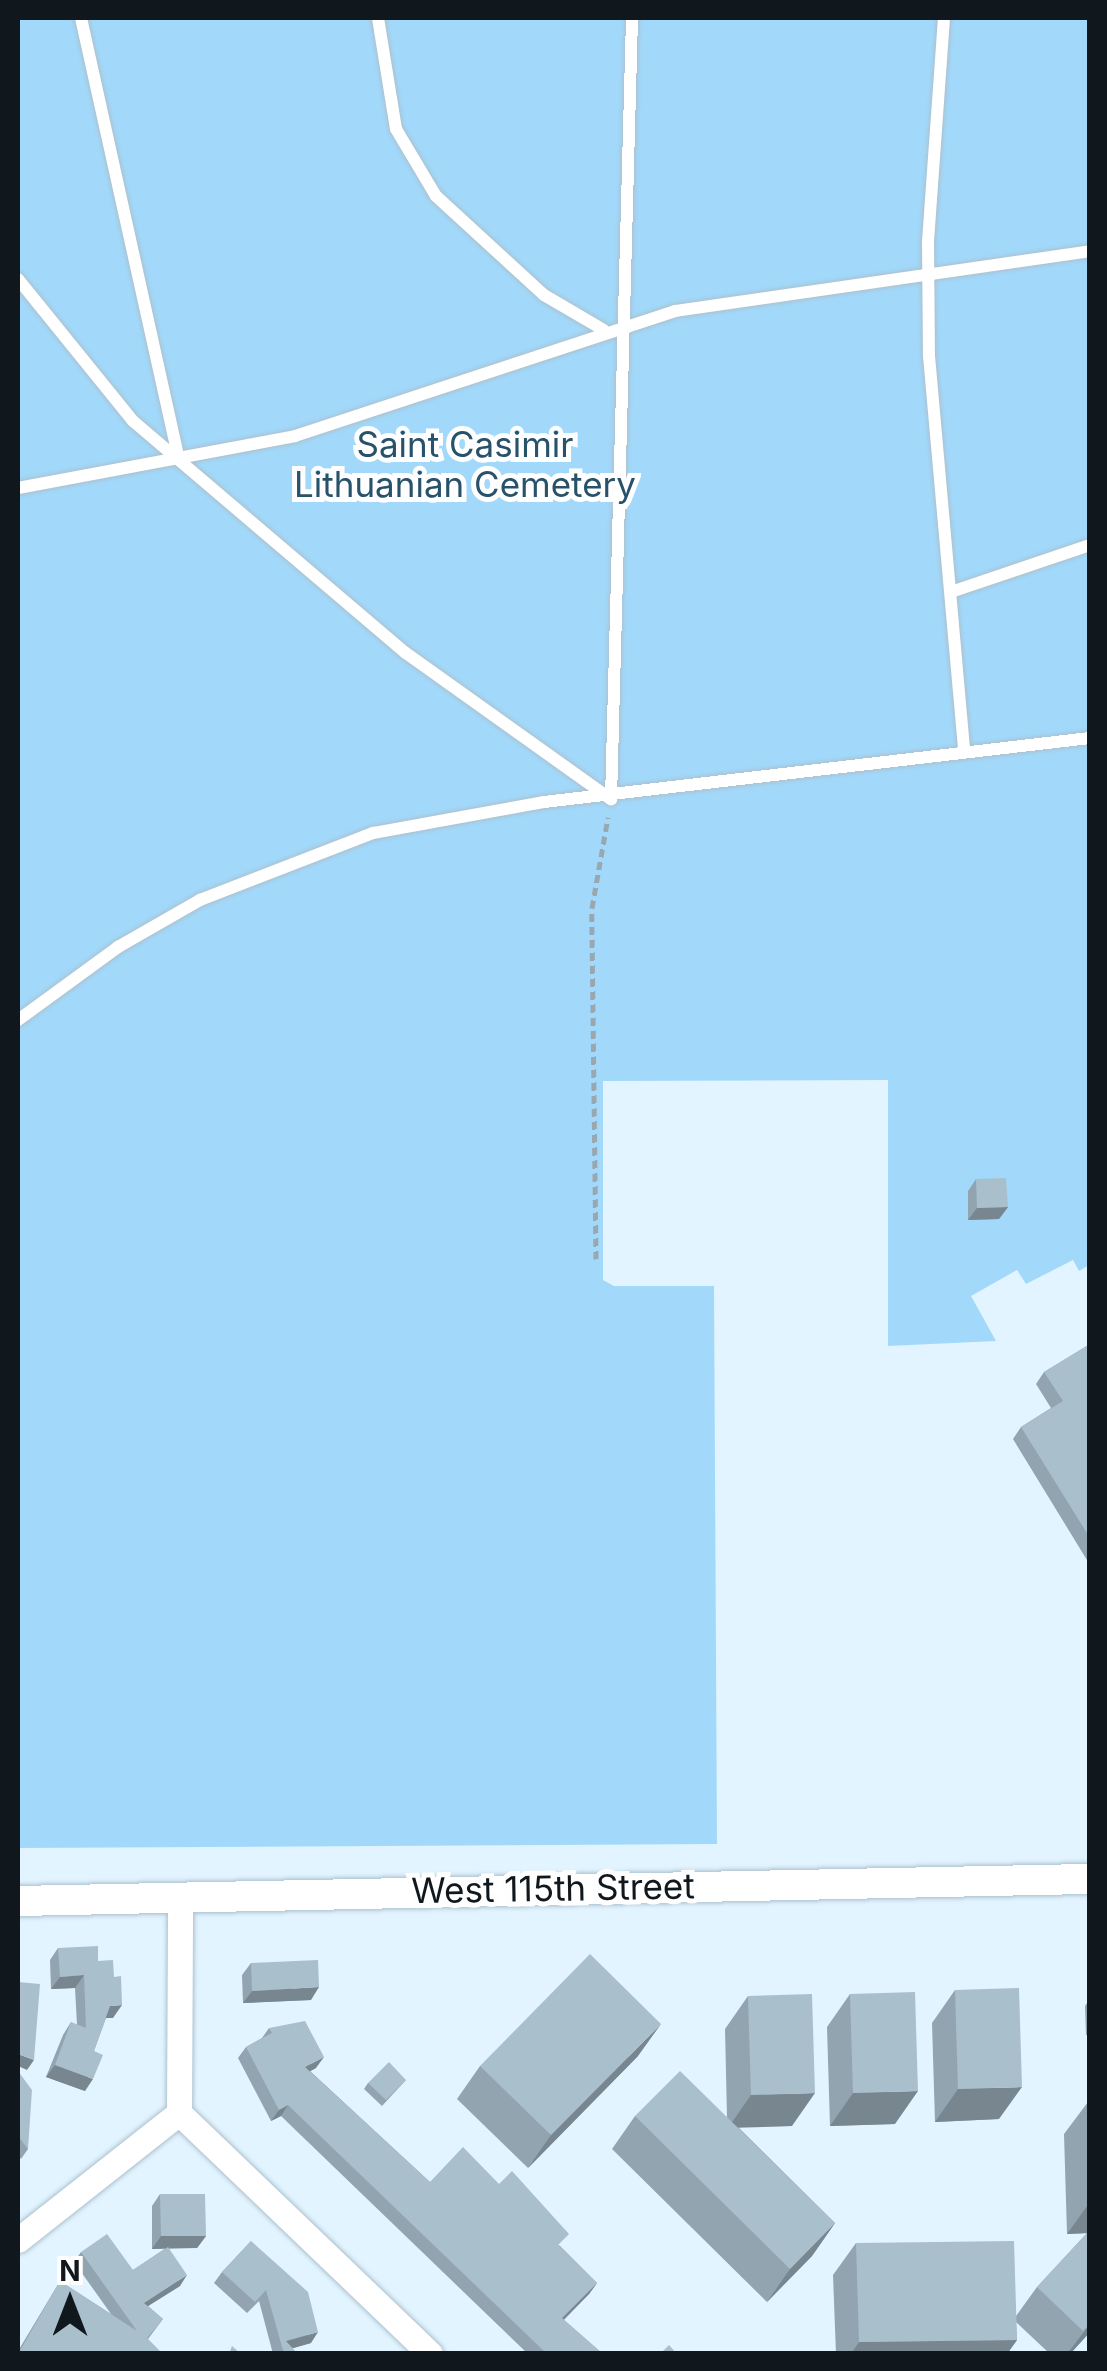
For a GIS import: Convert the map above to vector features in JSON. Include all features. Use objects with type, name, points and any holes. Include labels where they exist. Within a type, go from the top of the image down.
[{"type":"street","name":"West 115th Street","points":[[18,1901],[1090,1878]]},
{"type":"street","points":[[180,1897],[180,2113],[414,2348]]},
{"type":"street","points":[[18,2240],[180,2113]]},
{"type":"lane","points":[[81,18],[179,460]]},
{"type":"lane","points":[[378,18],[396,128],[436,196],[544,296],[604,330]]},
{"type":"lane","points":[[610,799],[632,18]]},
{"type":"lane","points":[[944,18],[928,277],[964,749]]},
{"type":"lane","points":[[18,488],[295,436],[418,399],[604,330],[675,312],[1090,251]]},
{"type":"lane","points":[[18,279],[133,421],[406,653],[610,799]]},
{"type":"lane","points":[[951,592],[1090,545]]},
{"type":"lane","points":[[18,1020],[118,947],[281,864],[373,833],[468,813],[610,799],[964,749],[1090,738]]},
{"type":"path","points":[[596,1259],[592,908],[610,799]]},
{"type":"green space","name":"Saint Casimir Lithuanian Cemetery","points":[[18,18],[1089,18],[1089,1265],[1079,1271],[1073,1260],[1026,1284],[1017,1270],[971,1296],[996,1341],[888,1346],[888,1080],[603,1081],[603,1280],[614,1286],[714,1286],[717,1844],[18,1848]]},
{"type":"building","points":[[1006,1178],[1008,1207],[977,1208],[976,1179]]},
{"type":"building","points":[[1090,1344],[1090,1538],[1021,1427],[1063,1401],[1044,1372]]},
{"type":"building","points":[[98,1946],[98,1961],[113,1960],[114,1977],[121,1976],[122,2005],[110,2006],[94,2051],[103,2055],[93,2079],[55,2065],[71,2022],[86,2028],[84,1975],[60,1977],[58,1948]]},
{"type":"building","points":[[590,1954],[661,2024],[551,2135],[480,2066]]},
{"type":"building","points":[[318,1960],[319,1987],[252,1991],[251,1963]]},
{"type":"building","points":[[18,1982],[40,1984],[34,2060],[18,2054]]},
{"type":"building","points":[[1019,1988],[1022,2087],[958,2089],[955,1990]]},
{"type":"building","points":[[915,1992],[918,2091],[853,2093],[850,1994]]},
{"type":"building","points":[[812,1994],[815,2093],[751,2095],[748,1996]]},
{"type":"building","points":[[305,2021],[324,2057],[305,2067],[430,2182],[463,2147],[499,2184],[512,2171],[569,2234],[558,2245],[597,2283],[562,2318],[603,2354],[547,2354],[288,2105],[279,2110],[246,2047],[272,2033],[269,2028]]},
{"type":"building","points":[[389,2062],[406,2080],[386,2100],[368,2083]]},
{"type":"building","points":[[18,2071],[32,2090],[28,2149],[18,2136]]},
{"type":"building","points":[[680,2071],[835,2223],[790,2269],[635,2116]]},
{"type":"building","points":[[1088,2102],[1090,2102],[1090,2171]]},
{"type":"building","points":[[160,2194],[205,2194],[206,2236],[161,2236]]},
{"type":"building","points":[[1090,2230],[1090,2324],[1083,2331],[1037,2287]]},
{"type":"building","points":[[107,2234],[133,2270],[168,2247],[187,2275],[144,2303],[163,2319],[147,2338],[163,2354],[18,2354],[60,2281],[137,2331],[81,2252]]},
{"type":"building","points":[[251,2241],[308,2292],[318,2332],[286,2341],[298,2354],[284,2354],[266,2290],[255,2302],[222,2272]]},
{"type":"building","points":[[1014,2241],[1017,2340],[859,2342],[856,2243]]},
{"type":"building","points":[[669,2345],[677,2354],[660,2354]]}]
